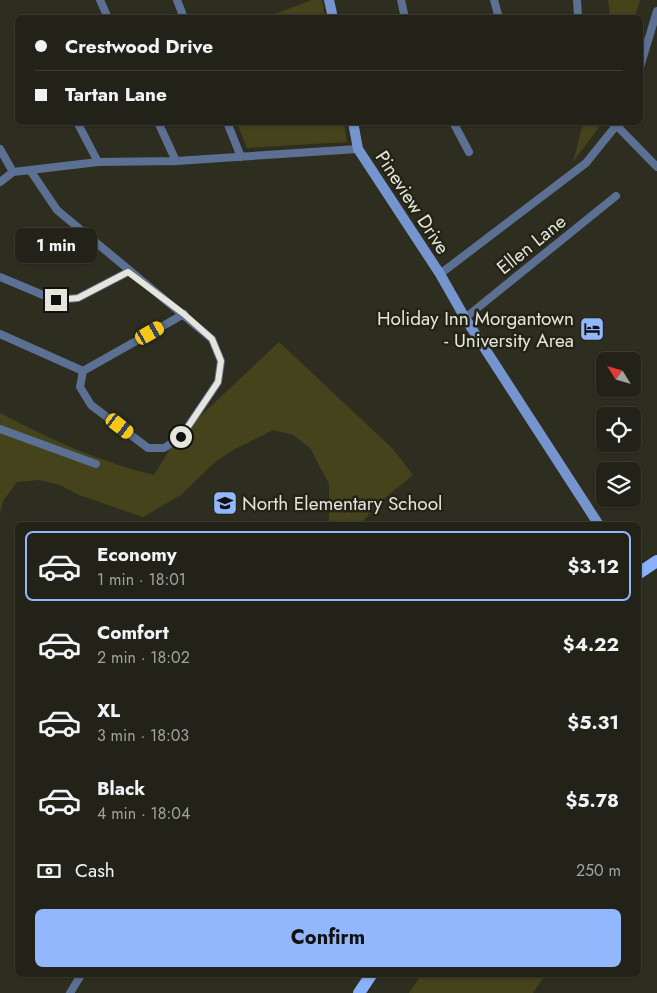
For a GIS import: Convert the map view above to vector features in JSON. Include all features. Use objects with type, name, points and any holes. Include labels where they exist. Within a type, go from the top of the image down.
[{"type":"main road","points":[[641,572],[657,561]]},
{"type":"main road","points":[[359,993],[370,977]]},
{"type":"street","points":[[100,0],[107,15]]},
{"type":"street","points":[[177,0],[183,15]]},
{"type":"street","points":[[329,0],[332,15]]},
{"type":"street","points":[[401,0],[404,15]]},
{"type":"street","points":[[494,0],[497,15]]},
{"type":"street","points":[[576,15],[577,0]]},
{"type":"street","points":[[643,57],[657,11]]},
{"type":"street","points":[[79,125],[98,162]]},
{"type":"street","points":[[159,125],[176,162]]},
{"type":"street","points":[[228,125],[240,157]]},
{"type":"street","points":[[354,125],[358,149]]},
{"type":"street","points":[[455,125],[469,152]]},
{"type":"street","points":[[440,274],[586,163],[617,125]]},
{"type":"street","points":[[619,125],[657,167]]},
{"type":"street","points":[[0,149],[13,172],[0,182]]},
{"type":"street","name":"Pineview Drive","points":[[13,172],[98,162],[176,162],[358,149],[440,274],[465,318],[597,522]]},
{"type":"street","points":[[30,170],[57,210],[128,272],[184,314],[212,339],[221,361],[218,382],[181,437],[164,448],[148,448],[92,405],[80,387],[83,372],[184,314]]},
{"type":"street","name":"Ellen Lane","points":[[465,318],[616,196]]},
{"type":"street","points":[[0,276],[56,300],[78,298],[128,272]]},
{"type":"street","points":[[0,334],[83,372]]},
{"type":"street","points":[[0,428],[96,464]]},
{"type":"street","points":[[70,993],[80,977]]},
{"type":"shaded area","points":[[312,0],[322,0],[325,15],[271,15]]},
{"type":"shaded area","points":[[608,0],[640,0],[636,15],[610,15]]},
{"type":"shaded area","points":[[238,125],[344,125],[347,142],[247,148]]},
{"type":"shaded area","points":[[582,125],[601,125],[573,162]]},
{"type":"shaded area","points":[[279,342],[392,448],[413,475],[376,505],[362,522],[329,522],[329,484],[310,448],[293,435],[273,430],[233,450],[214,463],[181,495],[143,517],[79,495],[60,485],[39,480],[17,482],[3,501],[0,515],[0,413],[75,449],[134,470],[154,475],[176,439]]},
{"type":"shaded area","points":[[420,977],[543,978],[533,993],[409,993]]},
{"type":"place","name":"Holiday Inn Morgantown - University Area","points":[[592,329]]},
{"type":"place","name":"North Elementary School","points":[[225,503]]},
{"type":"route","points":[[56,300],[78,298],[128,272],[184,314],[212,339],[221,361],[218,382],[181,437]]}]
